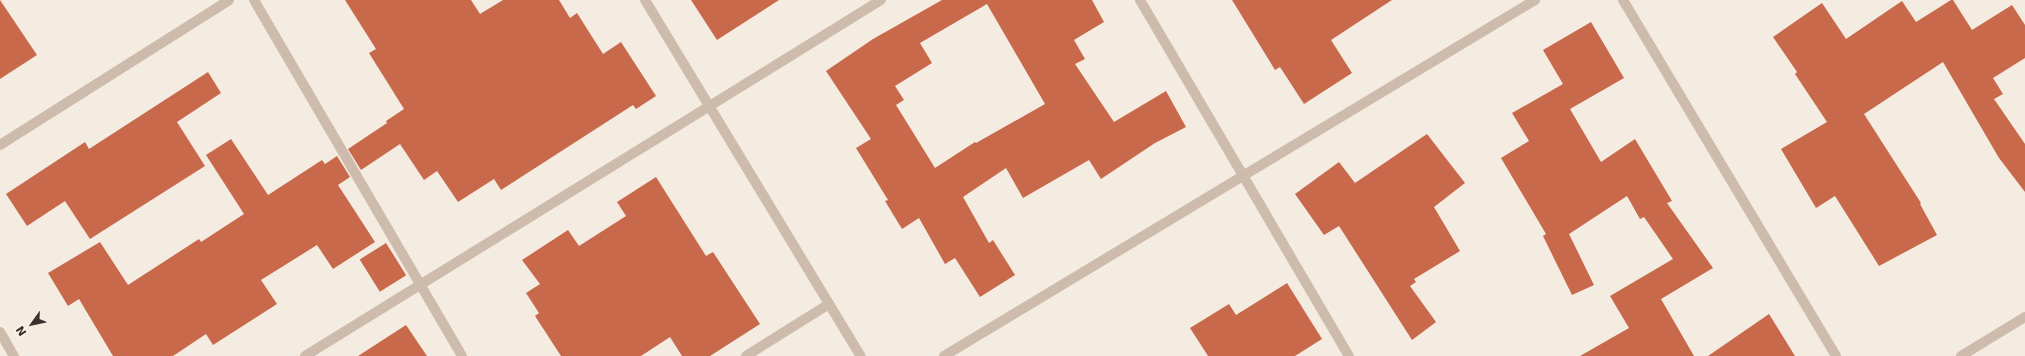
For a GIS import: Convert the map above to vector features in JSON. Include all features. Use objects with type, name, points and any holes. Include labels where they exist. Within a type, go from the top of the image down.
[{"type":"street","points":[[0,145],[229,0]]},
{"type":"street","points":[[254,0],[462,356]]},
{"type":"street","points":[[645,0],[860,356]]},
{"type":"street","points":[[305,356],[420,283],[550,206],[708,104],[881,0]]},
{"type":"street","points":[[1140,0],[1349,356]]},
{"type":"street","points":[[944,356],[1242,175],[1535,0]]},
{"type":"street","points":[[1623,0],[1836,356]]},
{"type":"street","points":[[746,356],[829,304]]},
{"type":"street","points":[[1961,356],[2025,317]]},
{"type":"street","points":[[0,332],[14,356]]},
{"type":"building","points":[[0,0],[37,55],[0,79]]},
{"type":"building","points":[[345,0],[471,0],[480,14],[503,0],[559,0],[570,18],[577,13],[603,54],[621,42],[656,96],[636,109],[633,105],[501,190],[494,179],[458,202],[437,171],[424,180],[400,144],[361,170],[348,149],[387,123],[386,121],[404,109],[369,53],[376,49]]},
{"type":"building","points":[[691,0],[779,0],[717,40]]},
{"type":"building","points":[[942,0],[1092,0],[1104,22],[1074,40],[1085,59],[1075,64],[1114,122],[1166,91],[1186,127],[1155,143],[1101,179],[1089,160],[1023,198],[1006,168],[963,197],[989,243],[993,240],[1015,275],[980,297],[955,258],[945,264],[919,218],[902,229],[885,201],[888,200],[856,148],[871,139],[826,71],[873,39]],"holes":[[[987,4],[1045,104],[976,143],[975,142],[935,168],[896,105],[904,100],[895,86],[932,63],[920,43]]]},
{"type":"building","points":[[1232,0],[1392,0],[1331,40],[1352,73],[1304,104],[1280,67],[1275,70]]},
{"type":"building","points":[[1953,0],[1972,30],[2012,5],[2025,25],[2025,58],[1993,78],[2003,94],[1994,99],[2025,144],[2025,192],[1999,158],[1943,62],[1864,114],[1921,203],[1920,204],[1937,235],[1879,266],[1835,196],[1816,208],[1781,149],[1827,122],[1795,74],[1797,72],[1773,37],[1822,3],[1846,39],[1902,1],[1916,22]]},
{"type":"building","points":[[1591,22],[1624,78],[1570,109],[1601,162],[1635,139],[1672,201],[1667,203],[1713,268],[1661,299],[1694,356],[1580,356],[1629,328],[1610,296],[1673,259],[1644,217],[1640,219],[1627,196],[1569,234],[1594,285],[1572,295],[1543,236],[1546,234],[1501,158],[1529,141],[1512,113],[1563,84],[1543,50]]},
{"type":"building","points":[[208,72],[221,93],[177,122],[205,166],[90,239],[65,201],[27,226],[6,194],[85,142],[89,149]]},
{"type":"building","points":[[1427,134],[1465,183],[1434,207],[1460,251],[1414,279],[1416,282],[1410,286],[1436,322],[1412,340],[1339,226],[1324,235],[1295,194],[1339,162],[1355,183]]},
{"type":"building","points":[[231,139],[268,195],[322,160],[325,164],[337,156],[350,177],[338,185],[375,242],[333,269],[317,245],[261,280],[277,304],[213,345],[206,334],[173,356],[113,356],[79,299],[68,306],[48,273],[100,242],[128,285],[199,239],[201,242],[244,214],[206,155]]},
{"type":"building","points":[[656,177],[706,256],[713,252],[760,324],[710,356],[682,356],[670,337],[641,356],[561,356],[535,316],[539,313],[526,293],[540,284],[522,260],[568,230],[579,246],[626,216],[617,202]]},
{"type":"building","points":[[386,243],[406,275],[380,292],[360,259]]},
{"type":"building","points":[[1287,283],[1322,339],[1295,356],[1208,356],[1190,328],[1229,304],[1236,315]]},
{"type":"building","points":[[1769,314],[1795,356],[1708,356]]},
{"type":"building","points":[[406,325],[427,356],[358,356]]}]
